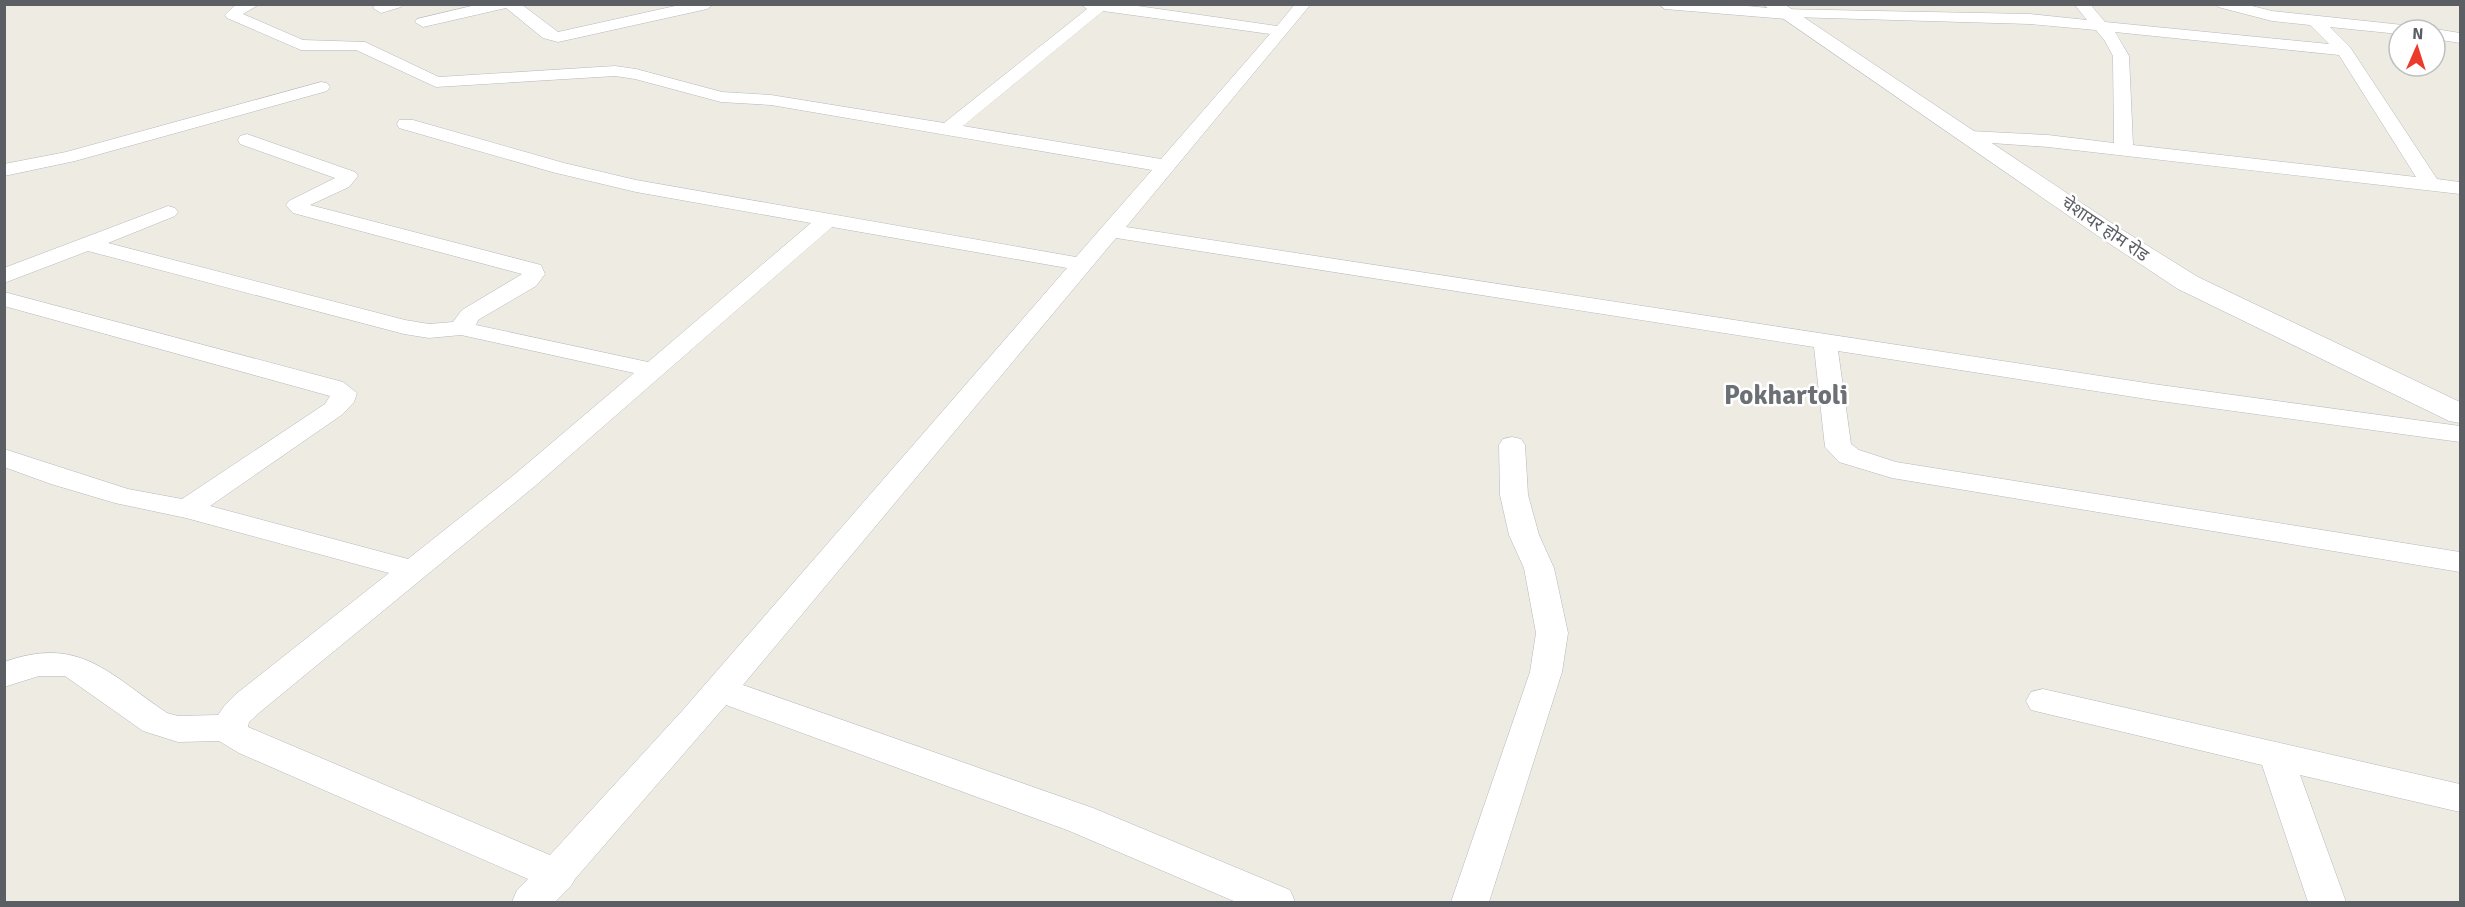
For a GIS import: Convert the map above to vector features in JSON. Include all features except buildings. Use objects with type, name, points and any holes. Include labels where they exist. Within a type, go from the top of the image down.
[{"type":"street","points":[[253,4],[238,10],[233,15],[301,45],[359,45],[436,82],[615,71],[636,74],[721,97],[771,100],[1165,166]]},
{"type":"street","points":[[423,22],[502,4]]},
{"type":"street","points":[[511,4],[549,35],[558,37],[687,6],[707,4]]},
{"type":"street","points":[[531,903],[720,690],[1304,4]]},
{"type":"street","points":[[1665,4],[1934,18],[1983,11],[2099,26],[2344,51]]},
{"type":"street","points":[[2081,4],[2112,39],[2121,56],[2124,150]]},
{"type":"street","points":[[2223,4],[2256,14],[2387,28]]},
{"type":"street","points":[[948,129],[1042,55],[1096,5],[1281,31]]},
{"type":"street","name":"चेशायर होम रोड","points":[[1780,10],[2188,284],[2460,414]]},
{"type":"street","points":[[2315,21],[2344,51],[2430,184]]},
{"type":"street","points":[[4,170],[68,157],[321,87]]},
{"type":"street","points":[[406,124],[559,168],[636,186],[1081,264]]},
{"type":"street","points":[[1971,137],[2048,141],[2460,189]]},
{"type":"street","points":[[247,140],[348,176],[342,183],[300,202],[296,205],[300,209],[526,267],[535,272],[528,281],[470,315],[464,322],[465,328]]},
{"type":"street","points":[[4,276],[168,212]]},
{"type":"street","points":[[558,875],[251,744],[234,735],[231,721],[236,713],[248,703],[525,480],[828,219]]},
{"type":"street","points":[[1110,231],[2206,400],[2460,434]]},
{"type":"street","points":[[87,244],[404,327],[429,331],[465,328],[474,332],[652,370]]},
{"type":"street","points":[[4,299],[334,387],[344,393],[341,402],[334,409],[187,509]]},
{"type":"street","points":[[1825,341],[1838,447],[1849,456],[1869,463],[1892,470],[1985,486],[2460,562]]},
{"type":"street","points":[[1470,903],[1546,672],[1552,633],[1539,568],[1524,536],[1514,495],[1512,446]]},
{"type":"street","points":[[4,458],[125,497],[187,509],[413,570]]},
{"type":"street","points":[[4,675],[35,663],[61,663],[75,667],[155,722],[178,729],[231,728]]},
{"type":"street","points":[[720,690],[1080,819],[1276,903]]},
{"type":"street","points":[[2043,701],[2460,798]]},
{"type":"street","points":[[2276,755],[2327,903]]},
{"type":"district","name":"Pokhartoli","points":[[1786,395]]}]
